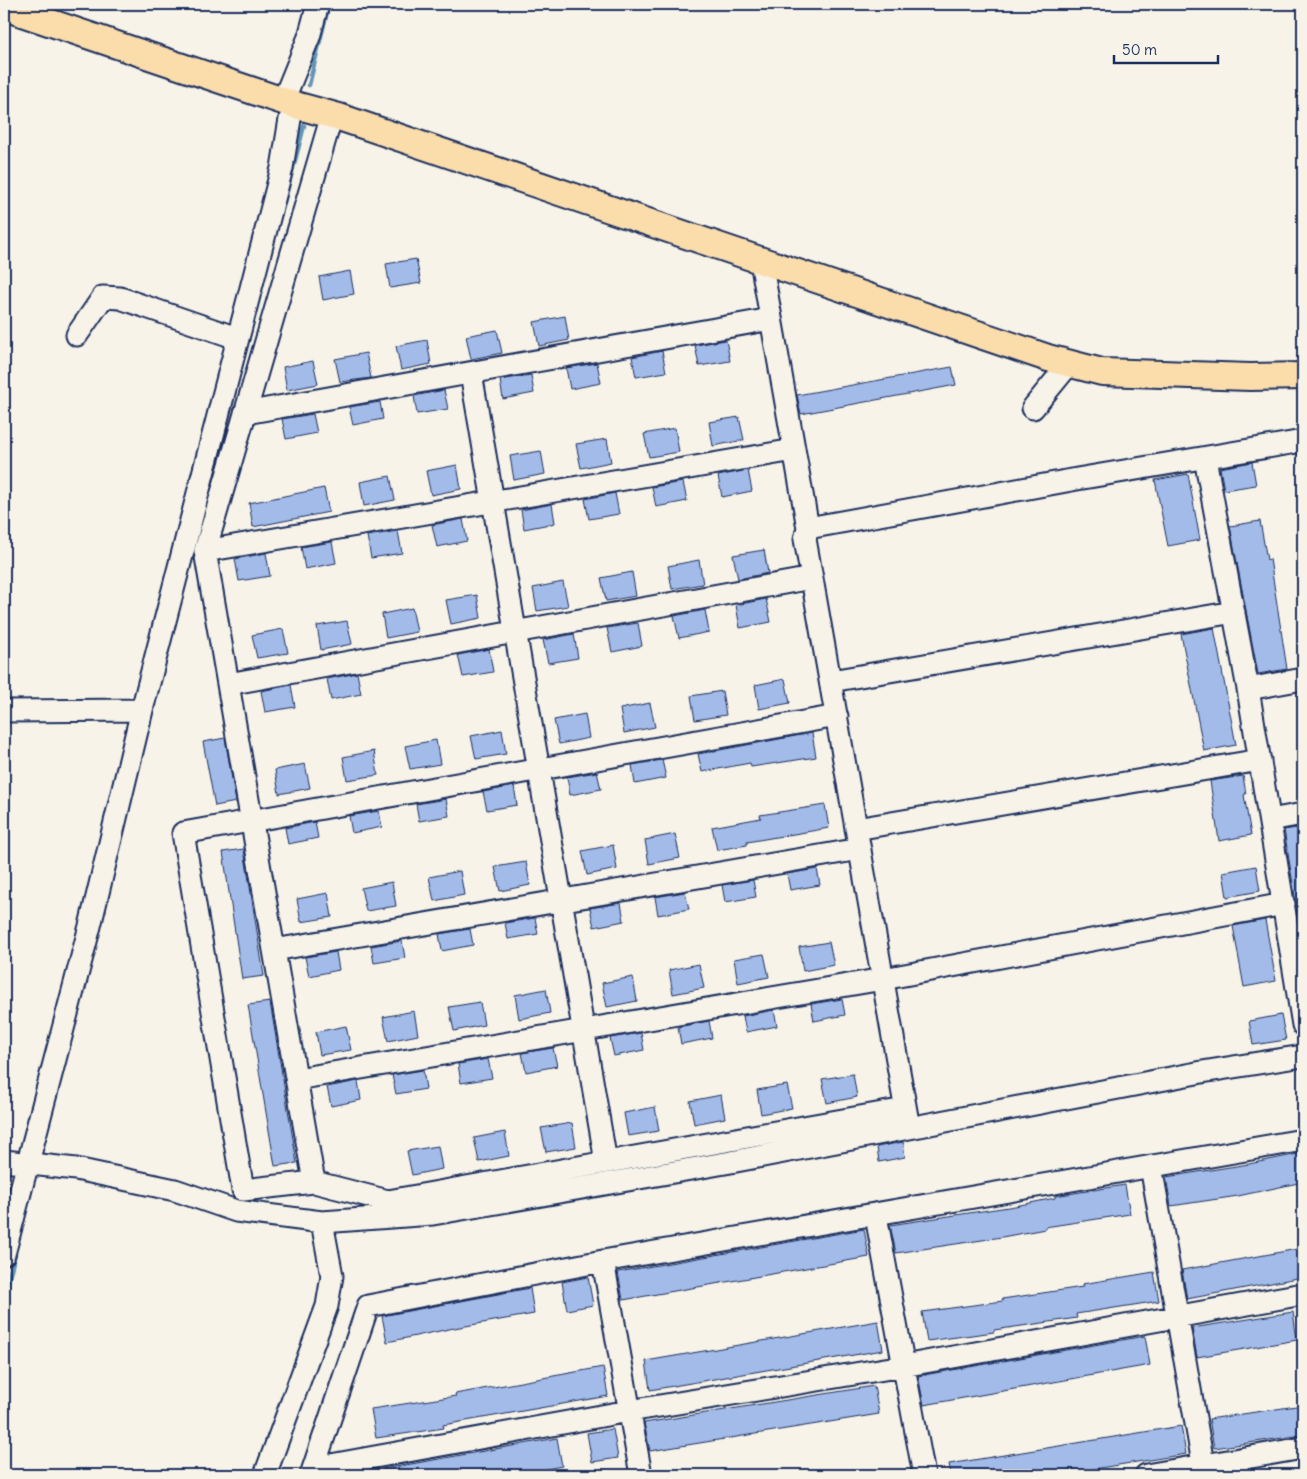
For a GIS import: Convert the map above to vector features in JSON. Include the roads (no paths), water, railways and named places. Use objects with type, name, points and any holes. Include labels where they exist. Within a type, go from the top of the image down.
[{"type":"main road","points":[[4,7],[289,103],[332,115],[1069,364],[1102,372],[1250,377],[1303,376]]},
{"type":"street","points":[[4,1254],[90,926],[142,710],[282,168],[290,119],[289,103],[318,4]]},
{"type":"street","points":[[314,1182],[205,551],[332,115]]},
{"type":"street","points":[[761,261],[808,528],[805,539],[907,1119]]},
{"type":"street","points":[[77,334],[103,297],[108,296],[120,298],[237,338]]},
{"type":"street","points":[[245,413],[771,319]]},
{"type":"street","points":[[1033,408],[1069,364]]},
{"type":"street","points":[[471,373],[606,1162]]},
{"type":"street","points":[[808,528],[1077,479],[1303,442]]},
{"type":"street","points":[[205,551],[794,450]]},
{"type":"street","points":[[1205,458],[1248,689],[1303,1025]]},
{"type":"street","points":[[228,684],[812,578]]},
{"type":"street","points":[[831,682],[1234,612]]},
{"type":"street","points":[[1248,689],[1303,680]]},
{"type":"street","points":[[4,711],[142,710]]},
{"type":"street","points":[[837,716],[183,833],[242,1190],[314,1182],[388,1201],[606,1162],[907,1119],[1303,1056]]},
{"type":"street","points":[[274,950],[561,900],[1260,760]]},
{"type":"street","points":[[1270,820],[1303,814]]},
{"type":"street","points":[[297,1080],[883,979],[1284,904]]},
{"type":"street","points":[[4,1162],[76,1169],[175,1190],[236,1210],[322,1222],[433,1214],[907,1119]]},
{"type":"street","points":[[1303,1140],[876,1216],[603,1261],[368,1306],[313,1472],[630,1411],[903,1366],[1303,1294]]},
{"type":"street","points":[[1151,1166],[1204,1470]]},
{"type":"street","points":[[876,1216],[924,1475]]},
{"type":"street","points":[[265,1475],[327,1306],[332,1276],[322,1222]]},
{"type":"street","points":[[603,1261],[641,1475]]},
{"type":"street","points":[[1146,1475],[1204,1470],[1303,1448]]},
{"type":"waterway","points":[[309,85],[329,4]]},
{"type":"waterway","points":[[281,214],[304,126]]},
{"type":"waterway","points":[[4,1297],[15,1254]]}]
